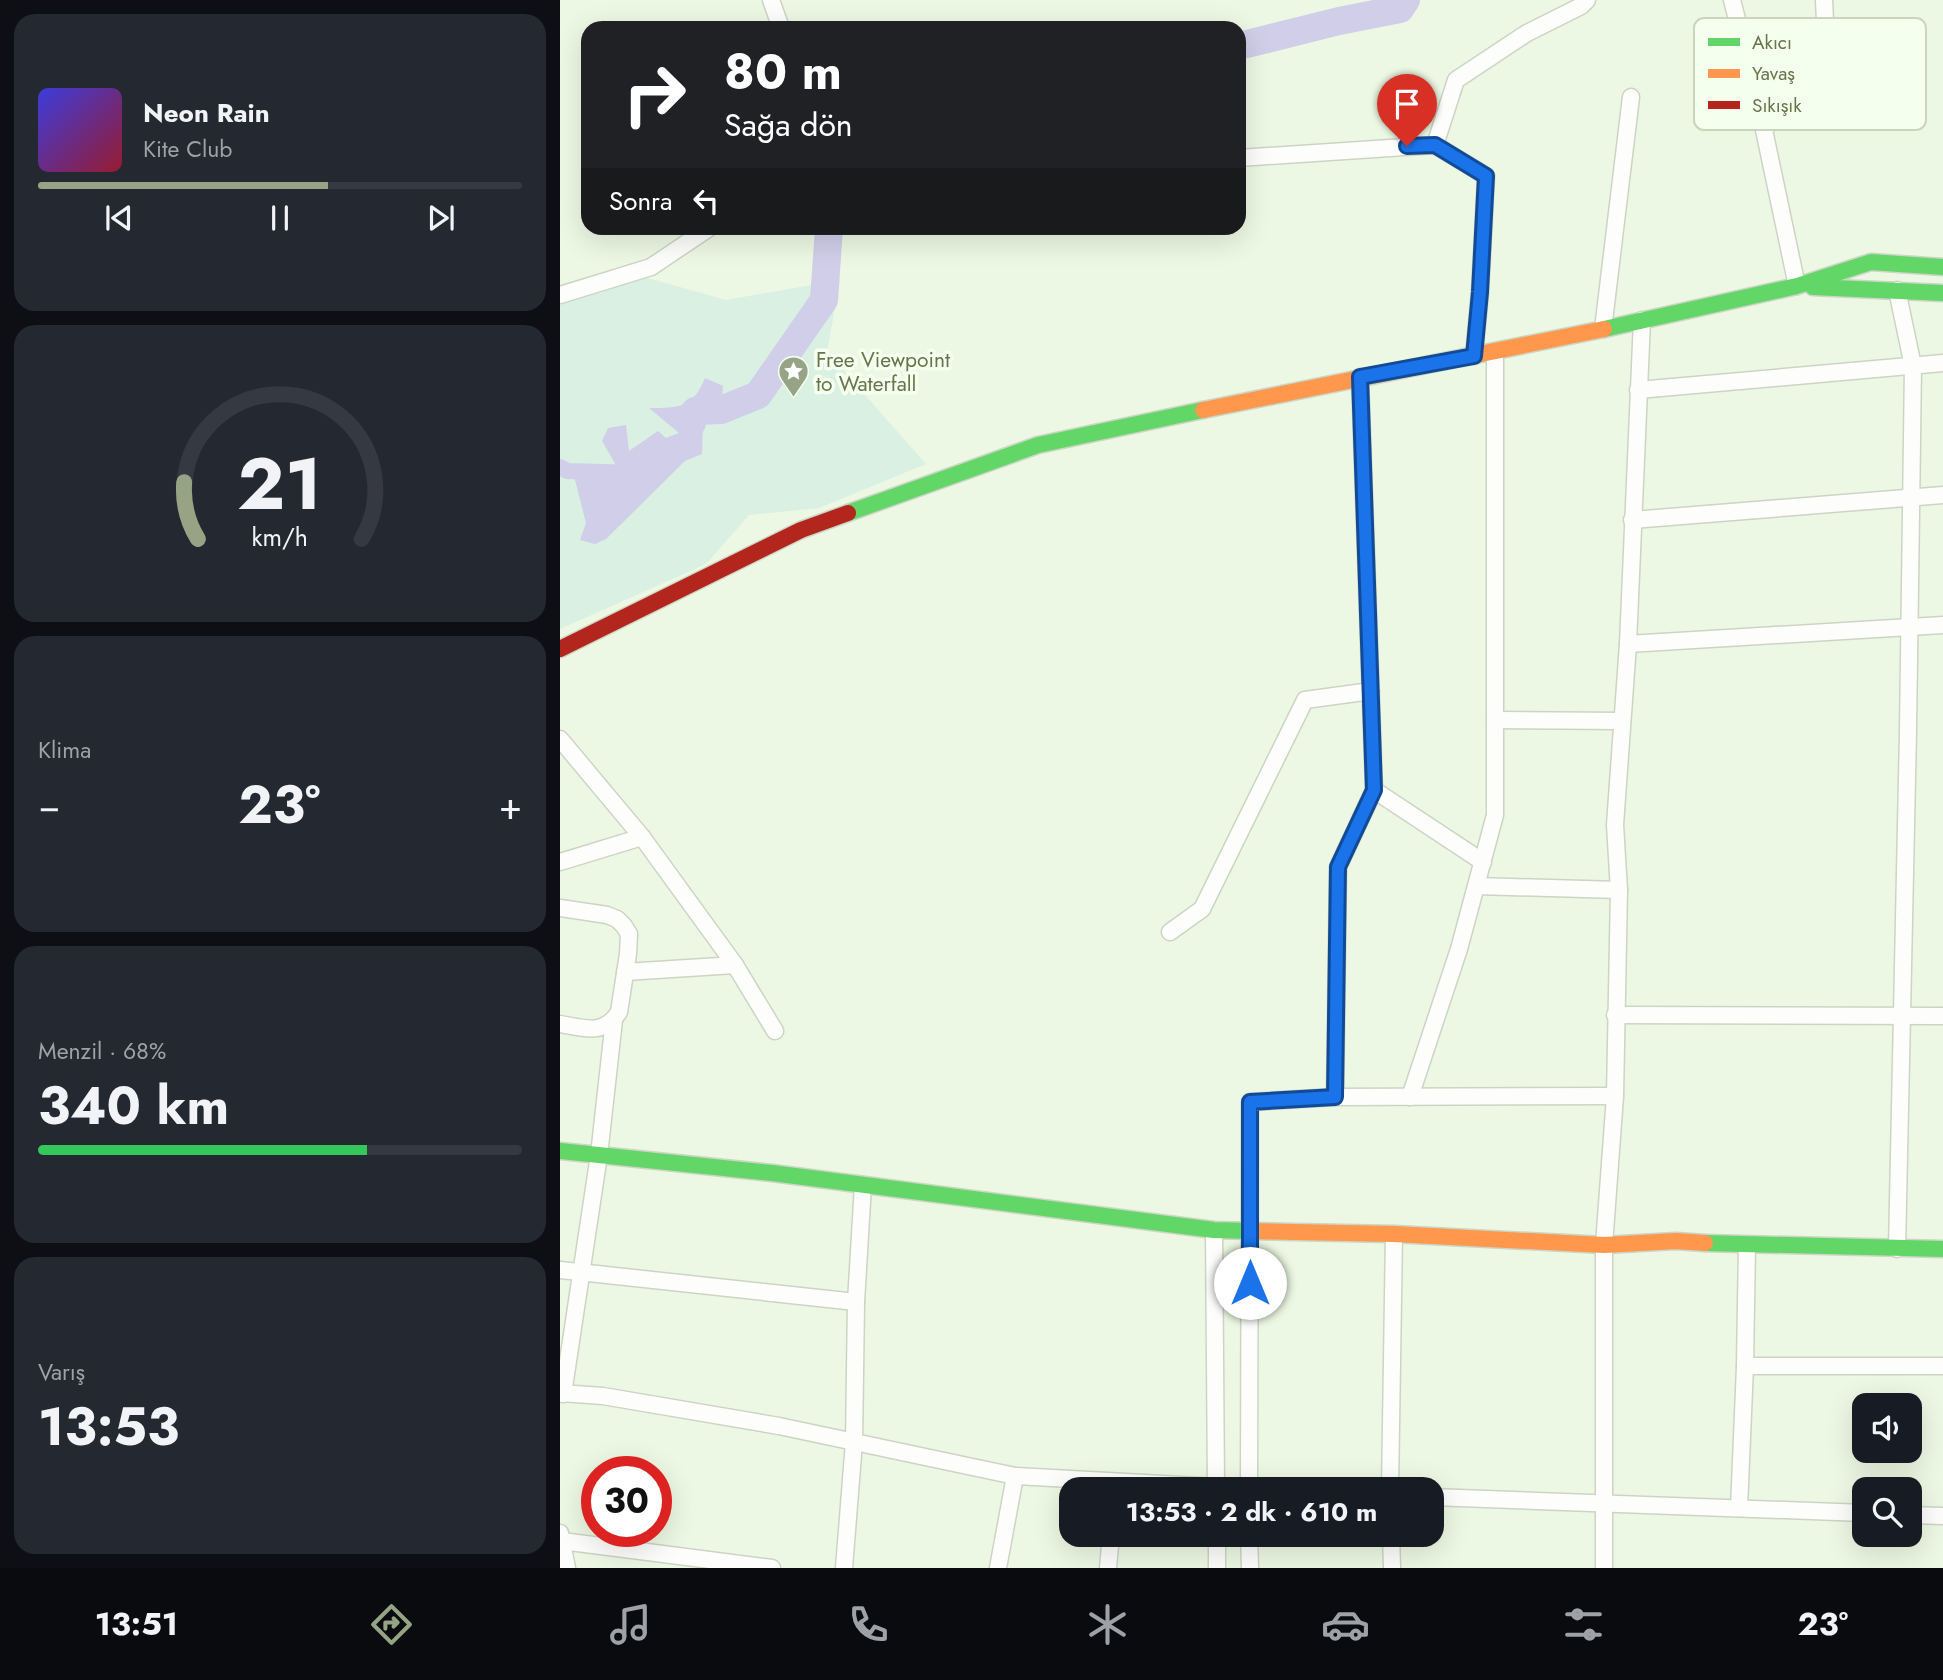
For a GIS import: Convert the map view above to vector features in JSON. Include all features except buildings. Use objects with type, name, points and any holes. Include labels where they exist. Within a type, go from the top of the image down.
[{"type":"street","points":[[771,0],[778,21]]},
{"type":"street","points":[[1435,145],[1456,80],[1527,33],[1581,6],[1587,0]]},
{"type":"street","points":[[1732,0],[1736,18]]},
{"type":"street","points":[[1824,0],[1825,18]]},
{"type":"street","points":[[1604,329],[1631,97]]},
{"type":"street","points":[[1764,130],[1797,286]]},
{"type":"street","points":[[1246,158],[1435,145],[1486,176],[1474,356]]},
{"type":"street","points":[[560,295],[651,267],[699,235]]},
{"type":"street","points":[[560,649],[801,530],[1038,445],[1604,329],[1797,286],[1871,262],[1943,267]]},
{"type":"street","points":[[1797,286],[1943,293]]},
{"type":"street","points":[[1897,290],[1913,366],[1897,1249]]},
{"type":"street","points":[[1604,1568],[1604,1245],[1615,1096],[1619,890],[1615,825],[1628,644],[1642,320]]},
{"type":"street","points":[[1410,1097],[1459,949],[1495,815],[1495,352]]},
{"type":"street","points":[[1638,390],[1943,363]]},
{"type":"street","points":[[1335,1097],[1338,867],[1374,790],[1360,377]]},
{"type":"street","points":[[1632,520],[1943,495]]},
{"type":"street","points":[[1628,644],[1943,625]]},
{"type":"street","points":[[1170,932],[1202,909],[1305,700],[1370,691]]},
{"type":"street","points":[[1495,720],[1622,721]]},
{"type":"street","points":[[560,739],[642,837],[735,965],[775,1031]]},
{"type":"street","points":[[1374,790],[1483,862]]},
{"type":"street","points":[[560,862],[642,837]]},
{"type":"street","points":[[1476,886],[1619,890]]},
{"type":"street","points":[[560,908],[607,915],[617,919],[629,934],[619,1012],[614,1020],[583,1273],[561,1394],[603,1396],[779,1426],[1016,1476],[1059,1480]]},
{"type":"street","points":[[625,972],[735,965]]},
{"type":"street","points":[[1615,1015],[1943,1016]]},
{"type":"street","points":[[560,1024],[598,1030],[614,1020]]},
{"type":"street","points":[[1250,1477],[1250,1102],[1335,1097],[1615,1096]]},
{"type":"street","points":[[560,1151],[700,1164],[1214,1230],[1394,1234],[1604,1245],[1676,1241],[1943,1249]]},
{"type":"street","points":[[844,1568],[854,1442],[856,1302],[863,1185]]},
{"type":"street","points":[[1214,1230],[1216,1477]]},
{"type":"street","points":[[1390,1477],[1394,1234]]},
{"type":"street","points":[[1739,1508],[1747,1245]]},
{"type":"street","points":[[560,1270],[856,1302]]},
{"type":"street","points":[[1745,1366],[1943,1366]]},
{"type":"street","points":[[998,1568],[1016,1476]]},
{"type":"street","points":[[1444,1497],[1852,1513]]},
{"type":"street","points":[[1922,1515],[1943,1516]]},
{"type":"street","points":[[567,1568],[561,1537],[772,1568]]},
{"type":"street","points":[[1108,1568],[1110,1547]]},
{"type":"street","points":[[1217,1547],[1217,1568]]},
{"type":"street","points":[[1249,1547],[1250,1568]]},
{"type":"street","points":[[1391,1547],[1392,1568]]},
{"type":"shaded area","points":[[560,0],[1943,0],[1943,1568],[560,1568]]},
{"type":"shaded area","points":[[648,278],[726,300],[840,280],[827,352],[926,464],[819,508],[749,515],[706,564],[560,629],[560,301]]},
{"type":"water","points":[[705,378],[723,386],[721,410],[703,420],[702,454],[685,461],[606,539],[595,544],[580,540],[586,523],[573,472],[579,470],[600,479],[620,472],[602,441],[608,428],[626,425],[629,451],[658,431],[666,438],[679,433],[649,408],[669,408],[690,401]]},
{"type":"waterway","points":[[1246,44],[1400,9],[1406,0]]},
{"type":"waterway","points":[[692,423],[695,411],[721,410],[758,395],[824,300],[829,235]]},
{"type":"waterway","points":[[560,467],[567,471],[640,473]]},
{"type":"traffic: fast","points":[[1604,329],[1797,286],[1871,262],[1943,267]]},
{"type":"traffic: fast","points":[[1813,287],[1943,293]]},
{"type":"traffic: fast","points":[[848,513],[1038,445],[1203,410]]},
{"type":"traffic: fast","points":[[560,1151],[772,1173],[1214,1230],[1251,1231]]},
{"type":"traffic: fast","points":[[1705,1243],[1943,1249]]},
{"type":"traffic: slow","points":[[1203,410],[1604,329]]},
{"type":"traffic: slow","points":[[1251,1231],[1394,1234],[1604,1245],[1676,1241],[1705,1243]]},
{"type":"traffic: jam","points":[[560,649],[801,530],[848,513]]},
{"type":"place","name":"Free Viewpoint to Waterfall","points":[[793,399]]},
{"type":"route","points":[[1250,1283],[1250,1102],[1335,1097],[1338,867],[1374,790],[1360,377],[1474,356],[1486,176],[1435,145],[1407,146]]}]
